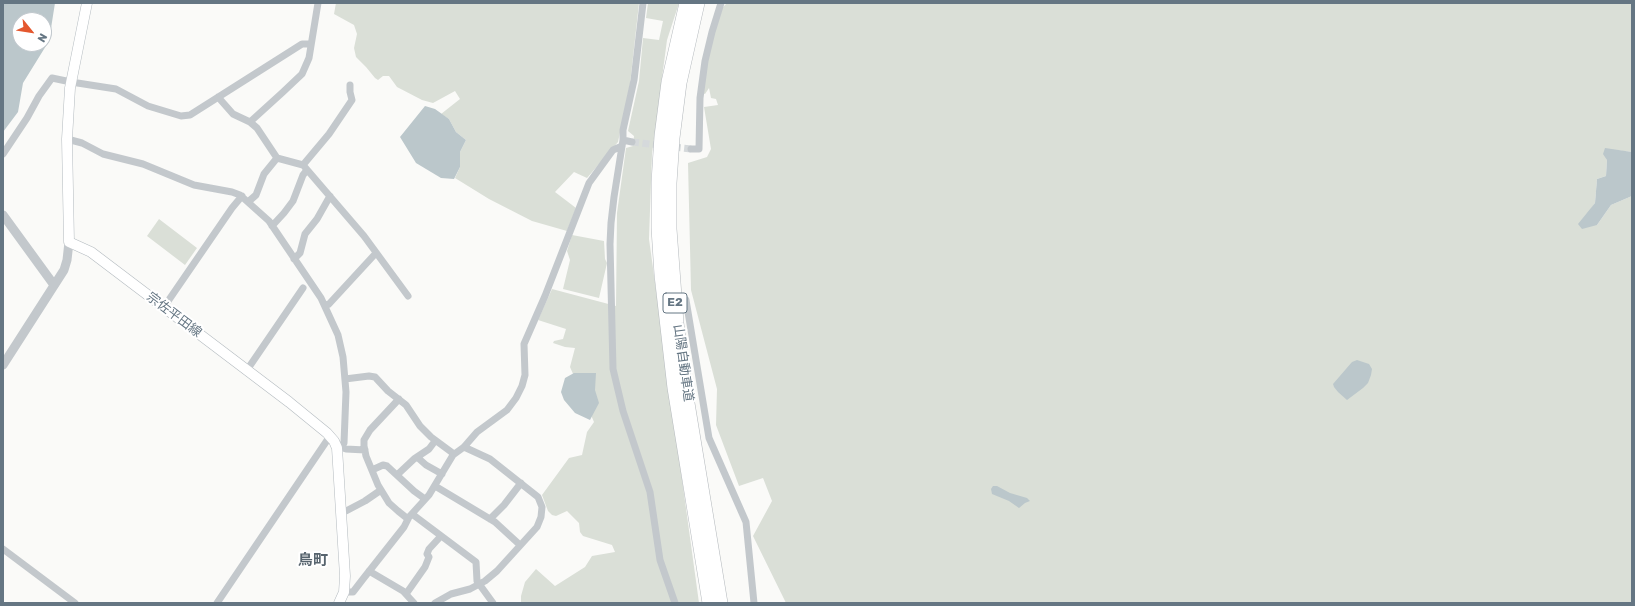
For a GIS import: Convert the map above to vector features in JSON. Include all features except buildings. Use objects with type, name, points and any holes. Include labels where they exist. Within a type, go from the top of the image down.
[{"type":"highway","name":"山陽自動車道","points":[[686,3],[668,82],[661,136],[658,182],[658,228],[661,275],[674,388],[709,603]]},
{"type":"highway","name":"山陽自動車道","points":[[698,3],[680,83],[673,138],[670,183],[670,229],[677,323],[685,385],[720,603]]},
{"type":"main road","points":[[70,242],[67,139],[72,82],[87,3]]},
{"type":"main road","name":"宗佐平田線","points":[[70,242],[91,252],[164,307],[247,370],[330,436],[334,441],[339,448],[345,576],[344,592],[339,603]]},
{"type":"street","points":[[250,122],[302,74],[309,58],[318,3]]},
{"type":"street","points":[[643,3],[634,80],[623,130],[623,143],[614,197],[610,244],[613,369],[623,412],[650,492],[660,560],[675,603]]},
{"type":"street","points":[[690,148],[699,149],[700,98],[705,61],[721,3]]},
{"type":"street","points":[[3,154],[52,78],[116,89],[148,106],[181,116],[190,115],[302,44],[311,44]]},
{"type":"street","points":[[272,226],[294,200],[305,168],[352,100],[350,84]]},
{"type":"street","points":[[218,97],[233,114],[250,122],[257,128],[276,158],[305,168],[364,236],[408,296]]},
{"type":"street","points":[[67,139],[82,143],[103,154],[143,164],[194,185],[232,192],[242,196],[272,226],[325,306],[338,335],[343,357],[345,378],[344,443],[339,448]]},
{"type":"street","points":[[344,592],[353,592],[385,552],[410,517],[435,486],[454,454],[464,447],[477,432],[507,410],[516,398],[522,386],[525,375],[523,351],[524,344],[545,296],[589,183],[614,150],[623,143],[632,142]]},
{"type":"street","points":[[248,202],[256,195],[264,174],[276,158]]},
{"type":"street","points":[[164,307],[232,208],[242,196]]},
{"type":"street","points":[[294,259],[300,254],[305,234],[317,220],[330,196]]},
{"type":"street","points":[[3,215],[54,285]]},
{"type":"street","points":[[3,365],[64,270],[70,242]]},
{"type":"street","points":[[325,306],[376,253]]},
{"type":"street","points":[[247,370],[303,288]]},
{"type":"street","points":[[686,300],[709,438],[746,522],[754,603]]},
{"type":"street","points":[[345,378],[375,377],[388,391],[406,405],[420,426],[435,441],[454,454]]},
{"type":"street","points":[[399,399],[370,430],[364,440],[365,450],[381,490],[389,503],[398,511],[441,536],[476,562],[477,581],[493,603]]},
{"type":"street","points":[[217,603],[330,436]]},
{"type":"street","points":[[397,475],[417,457],[429,449],[435,441]]},
{"type":"street","points":[[435,603],[451,594],[470,589],[497,571],[537,527],[541,517],[542,507],[538,497],[490,459],[464,447]]},
{"type":"street","points":[[339,448],[365,450]]},
{"type":"street","points":[[417,457],[426,465],[442,474]]},
{"type":"street","points":[[372,470],[383,465],[386,466],[425,499]]},
{"type":"street","points":[[490,519],[504,505],[521,483]]},
{"type":"street","points":[[435,486],[490,519],[520,545]]},
{"type":"street","points":[[341,511],[346,511],[381,490]]},
{"type":"street","points":[[406,594],[425,567],[429,557],[429,549],[441,536]]},
{"type":"street","points":[[3,550],[75,603]]},
{"type":"street","points":[[369,571],[406,594],[414,603]]},
{"type":"shaded area","points":[[3,3],[55,3],[52,22],[52,12],[12,12],[12,52],[42,52],[23,83],[18,112],[3,132]]},
{"type":"shaded area","points":[[336,3],[639,3],[630,84],[618,142],[587,178],[574,172],[555,192],[576,208],[567,231],[532,221],[489,199],[455,178],[460,167],[460,152],[466,140],[456,132],[449,119],[441,114],[460,99],[455,91],[433,103],[422,100],[397,87],[389,76],[383,76],[378,80],[375,78],[356,57],[354,48],[357,34],[354,25],[334,14]]},
{"type":"shaded area","points":[[648,3],[679,3],[667,40],[652,154],[649,239],[699,603],[521,603],[521,596],[525,582],[536,569],[555,586],[585,567],[592,556],[615,552],[612,545],[583,536],[580,532],[579,523],[567,511],[556,516],[552,515],[548,511],[542,495],[569,458],[582,455],[587,432],[594,422],[570,367],[575,348],[565,347],[553,343],[554,341],[563,339],[566,329],[538,320],[552,289],[616,306],[617,213],[626,148],[633,146],[634,136],[628,131],[639,81],[643,38],[659,40],[663,21],[646,18]]},
{"type":"shaded area","points":[[727,3],[1632,3],[1632,152],[1605,149],[1607,160],[1606,176],[1597,179],[1595,203],[1591,209],[1597,225],[1611,205],[1632,196],[1632,603],[786,603],[753,536],[772,501],[763,478],[739,486],[716,425],[717,389],[691,290],[688,163],[707,157],[711,149],[704,107],[718,105],[716,99],[711,98],[709,88],[705,94],[701,93],[706,62],[721,9]]},
{"type":"shaded area","points":[[425,106],[435,109],[449,119],[456,132],[466,140],[460,152],[460,167],[454,179],[441,178],[416,163],[400,137]]},
{"type":"shaded area","points":[[1605,148],[1632,152],[1632,196],[1611,205],[1597,225],[1582,229],[1578,224],[1595,203],[1597,179],[1606,176],[1607,160],[1603,154]]},
{"type":"shaded area","points":[[159,219],[197,248],[185,265],[147,236]]},
{"type":"shaded area","points":[[572,235],[604,241],[605,259],[607,263],[599,298],[563,289],[570,260],[567,251]]},
{"type":"shaded area","points":[[1357,360],[1369,364],[1372,369],[1371,375],[1368,383],[1347,400],[1338,392],[1333,384],[1352,362]]},
{"type":"shaded area","points":[[574,373],[596,373],[595,390],[599,403],[590,420],[575,413],[564,400],[561,392],[565,378]]},
{"type":"shaded area","points":[[993,486],[997,486],[1010,493],[1027,498],[1030,501],[1019,508],[1009,501],[992,494],[991,489]]},
{"type":"tunnel","points":[[632,142],[691,149]]},
{"type":"district","name":"鳥町","points":[[313,561]]}]
